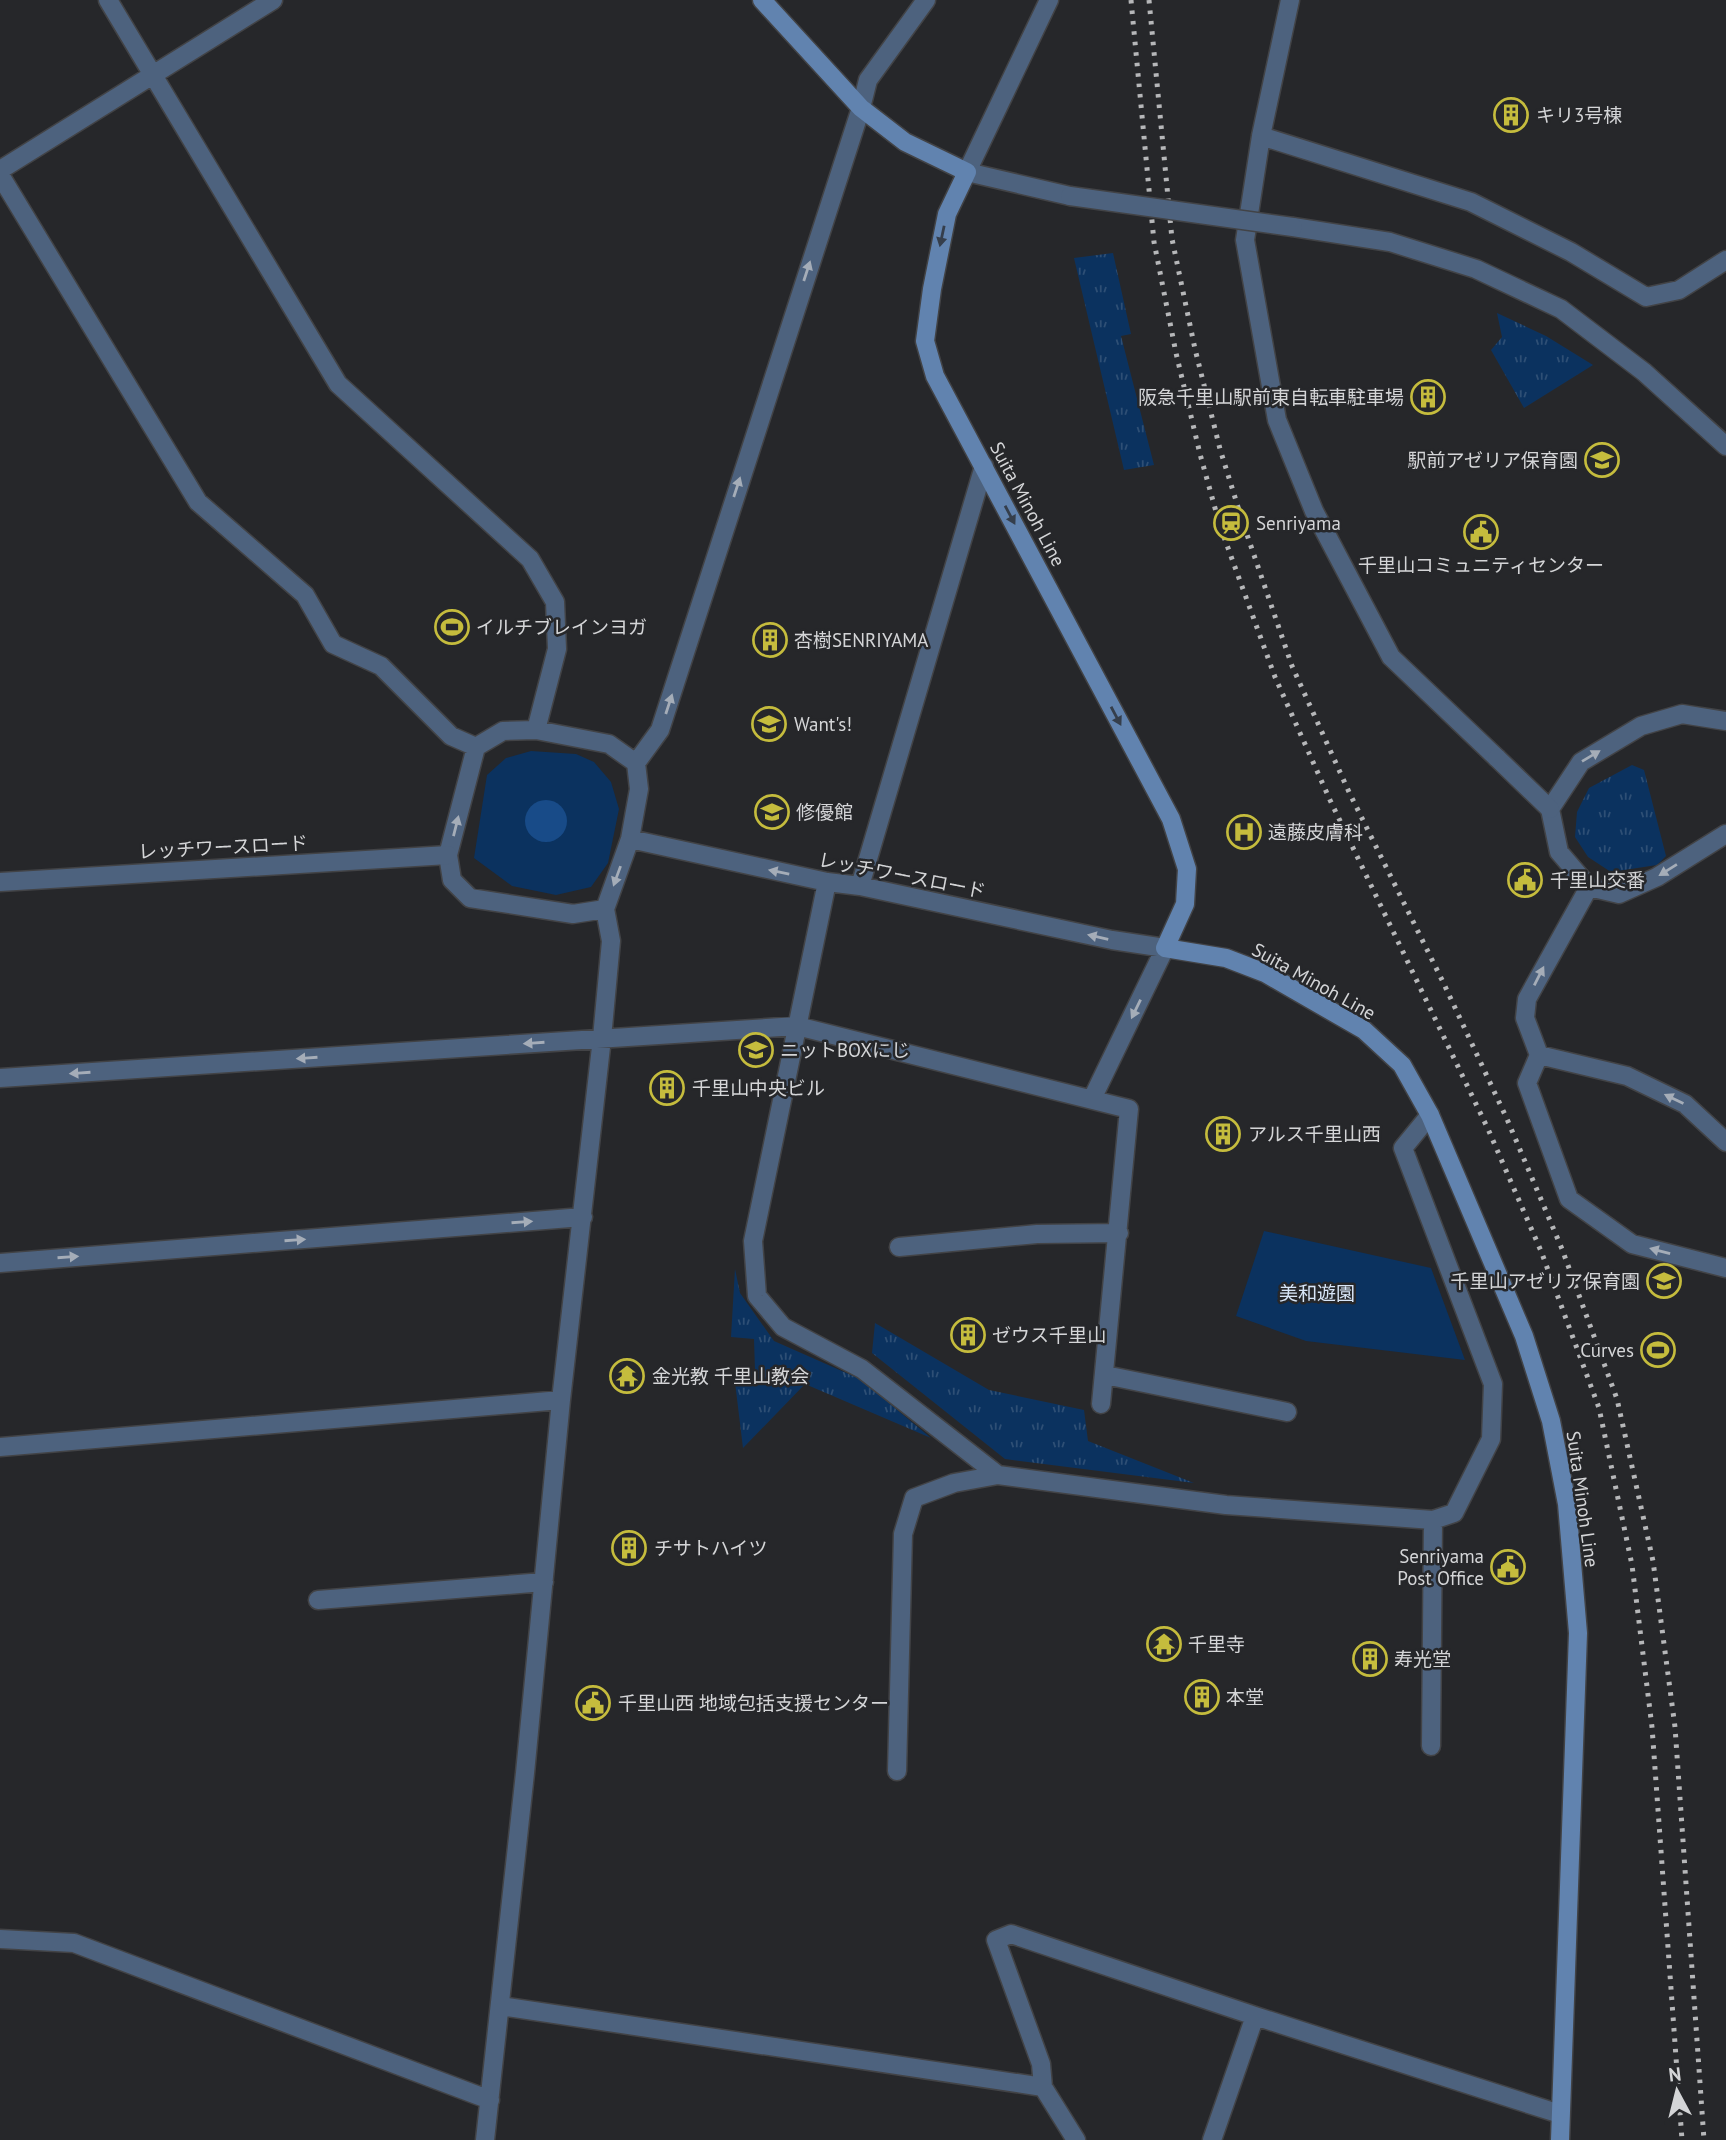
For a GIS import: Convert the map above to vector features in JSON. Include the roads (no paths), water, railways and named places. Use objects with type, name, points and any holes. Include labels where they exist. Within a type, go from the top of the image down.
[{"type":"main road","points":[[762,0],[862,108],[905,142],[967,172]]},
{"type":"main road","name":"Suita Minoh Line","points":[[967,172],[947,214],[925,341],[934,376],[1171,818],[1187,869],[1185,904],[1166,948],[1226,958],[1265,973],[1364,1030],[1402,1065],[1430,1115],[1524,1336],[1551,1421],[1567,1504],[1578,1633],[1560,2140]]},
{"type":"street","points":[[108,0],[338,384],[530,559],[555,602],[556,649],[536,730]]},
{"type":"street","points":[[273,0],[0,172],[198,502],[305,595],[333,644],[381,666],[451,736],[476,747]]},
{"type":"street","points":[[485,2140],[501,2006],[561,1400],[602,1038],[611,941],[605,909],[630,839],[639,789],[636,762],[660,730],[862,108],[868,80],[926,0]]},
{"type":"street","points":[[1049,0],[967,172],[1070,196],[1390,242],[1476,269],[1560,309],[1644,372],[1726,446]]},
{"type":"street","points":[[1290,0],[1261,136],[1245,240],[1277,420],[1314,511],[1391,657],[1550,810],[1559,852],[1588,887],[1619,894],[1657,877],[1726,834]]},
{"type":"street","points":[[1261,136],[1471,202],[1571,251],[1646,297],[1679,290],[1726,260]]},
{"type":"street","points":[[860,886],[984,466]]},
{"type":"street","points":[[1550,810],[1581,762],[1641,726],[1682,714],[1726,721]]},
{"type":"street","points":[[605,909],[573,914],[470,898],[452,880],[448,855],[476,747],[503,731],[536,730],[609,744],[636,762]]},
{"type":"street","name":"レッチワースロード","points":[[630,839],[827,883],[860,886],[1112,940],[1166,948]]},
{"type":"street","name":"レッチワースロード","points":[[0,882],[448,855]]},
{"type":"street","points":[[827,883],[752,1241],[757,1296],[783,1327],[862,1369],[998,1475]]},
{"type":"street","points":[[1588,887],[1527,999],[1525,1018],[1539,1055],[1527,1083],[1569,1199],[1632,1244],[1726,1268]]},
{"type":"street","points":[[1092,1099],[1166,948]]},
{"type":"street","points":[[0,1078],[797,1026],[1129,1109],[1101,1404]]},
{"type":"street","points":[[1539,1055],[1628,1076],[1685,1104],[1726,1142]]},
{"type":"street","points":[[897,1771],[903,1534],[914,1497],[954,1483],[998,1475],[1226,1505],[1433,1520],[1454,1513],[1491,1439],[1493,1384],[1404,1148],[1430,1115]]},
{"type":"street","points":[[0,1263],[583,1217]]},
{"type":"street","points":[[899,1247],[1037,1234],[1119,1233]]},
{"type":"street","points":[[1105,1376],[1287,1412]]},
{"type":"street","points":[[0,1447],[561,1400]]},
{"type":"street","points":[[1431,1746],[1433,1520]]},
{"type":"street","points":[[318,1600],[544,1583]]},
{"type":"street","points":[[1076,2140],[1043,2087],[1041,2064],[996,1940],[1011,1934],[1560,2114]]},
{"type":"street","points":[[0,1939],[74,1943],[490,2100]]},
{"type":"street","points":[[501,2006],[1043,2087]]},
{"type":"street","points":[[1212,2140],[1255,2016]]},
{"type":"railway","points":[[1131,0],[1154,242],[1176,353],[1220,526],[1275,677],[1330,800],[1488,1129],[1541,1251],[1599,1408],[1632,1565],[1652,1727],[1682,2140]]},
{"type":"railway","points":[[1149,0],[1172,239],[1195,349],[1220,449],[1242,520],[1292,666],[1349,792],[1507,1119],[1562,1249],[1617,1399],[1653,1561],[1675,1727],[1704,2140]]},
{"type":"place","name":"キリ3号棟","points":[[1511,115]]},
{"type":"place","name":"阪急千里山駅前東自転車駐車場","points":[[1428,397]]},
{"type":"place","name":"駅前アゼリア保育園","points":[[1602,460]]},
{"type":"place","name":"Senriyama","points":[[1231,523]]},
{"type":"place","name":"千里山コミュニティセンター","points":[[1481,532]]},
{"type":"place","name":"イルチブレインヨガ","points":[[452,627]]},
{"type":"place","name":"杏樹SENRIYAMA","points":[[770,640]]},
{"type":"place","name":"Want's!","points":[[769,724]]},
{"type":"place","name":"修優館","points":[[772,812]]},
{"type":"place","name":"遠藤皮膚科","points":[[1244,832]]},
{"type":"place","name":"千里山交番","points":[[1525,880]]},
{"type":"place","name":"ニットBOXにじ","points":[[756,1050]]},
{"type":"place","name":"千里山中央ビル","points":[[667,1088]]},
{"type":"place","name":"アルス千里山西","points":[[1223,1134]]},
{"type":"place","name":"千里山アゼリア保育園","points":[[1664,1281]]},
{"type":"place","name":"ゼウス千里山","points":[[968,1335]]},
{"type":"place","name":"Curves","points":[[1658,1350]]},
{"type":"place","name":"金光教 千里山教会","points":[[627,1376]]},
{"type":"place","name":"チサトハイツ","points":[[629,1548]]},
{"type":"place","name":"Senriyama Post Office","points":[[1508,1567]]},
{"type":"place","name":"千里寺","points":[[1164,1644]]},
{"type":"place","name":"寿光堂","points":[[1370,1659]]},
{"type":"place","name":"本堂","points":[[1202,1697]]},
{"type":"place","name":"千里山西 地域包括支援センター","points":[[593,1703]]},
{"type":"park label","name":"美和遊園","points":[[1317,1293]]}]
